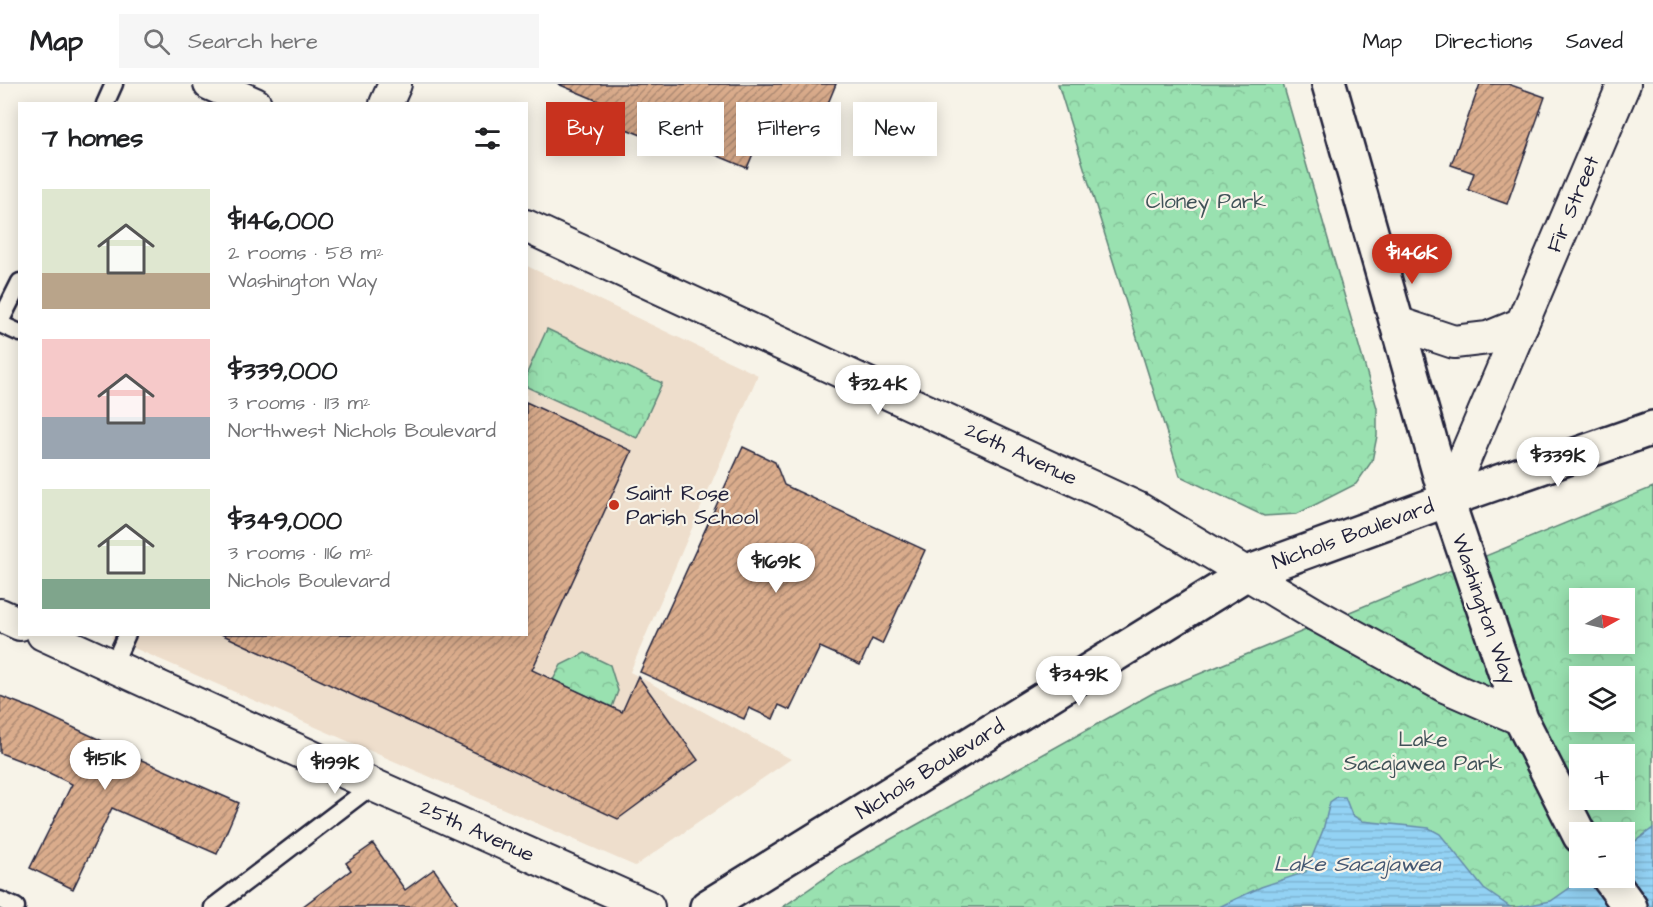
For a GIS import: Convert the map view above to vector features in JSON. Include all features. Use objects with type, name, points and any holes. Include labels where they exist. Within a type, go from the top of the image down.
[{"type":"main road","name":"Washington Way","points":[[1329,84],[1447,500],[1521,719],[1573,822]]},
{"type":"main road","name":"Nichols Boulevard","points":[[707,907],[1247,573],[1653,428]]},
{"type":"main road","points":[[1616,888],[1630,907]]},
{"type":"street","points":[[210,84],[250,102]]},
{"type":"street","points":[[387,102],[395,84]]},
{"type":"street","name":"Fir Street","points":[[1447,500],[1624,84]]},
{"type":"street","name":"26th Avenue","points":[[528,227],[1137,508],[1247,573]]},
{"type":"street","points":[[1397,323],[1454,342],[1488,338],[1522,324]]},
{"type":"street","name":"Washington Way","points":[[1247,573],[1316,615],[1445,686],[1521,719]]},
{"type":"street","points":[[0,615],[18,623]]},
{"type":"street","name":"25th Avenue","points":[[47,636],[648,907]]},
{"type":"lane","points":[[106,102],[114,84]]},
{"type":"lane","points":[[18,286],[0,323],[18,332]]},
{"type":"lane","points":[[112,665],[126,636]]},
{"type":"lane","points":[[213,907],[372,784]]},
{"type":"lane","points":[[0,900],[15,907]]},
{"type":"shaded area","name":"Saint Rose Parish School","points":[[528,266],[758,375],[630,672],[791,759],[635,866],[111,638],[112,636],[528,636]]},
{"type":"green space","name":"Cloney Park","points":[[1058,84],[1283,84],[1377,408],[1377,436],[1372,461],[1356,484],[1297,514],[1264,516],[1180,476]]},
{"type":"green space","points":[[547,329],[662,383],[637,438],[528,387],[528,371]]},
{"type":"green space","name":"Lake Sacajawea Park","points":[[1653,487],[1653,907],[783,907],[841,867],[1153,693]]},
{"type":"green space","points":[[585,653],[610,665],[618,691],[612,707],[553,680],[561,665]]},
{"type":"water","name":"Lake Sacajawea","points":[[1337,797],[1345,797],[1352,815],[1362,821],[1429,828],[1440,834],[1484,889],[1510,907],[1219,907],[1261,887],[1306,872],[1323,830],[1330,802]]},
{"type":"water","points":[[1653,828],[1653,907],[1519,907],[1551,901],[1570,888],[1635,888],[1635,842]]},
{"type":"building","points":[[558,84],[836,84],[829,102],[736,102],[736,156],[752,156],[747,168],[718,156],[724,156],[724,102],[637,102],[637,133],[625,129],[625,102],[601,102]]},
{"type":"building","points":[[1480,84],[1508,84],[1545,97],[1507,204],[1468,190],[1474,173],[1451,165]]},
{"type":"building","points":[[528,403],[632,451],[532,670],[622,712],[638,676],[698,760],[618,819],[225,636],[528,636]]},
{"type":"building","points":[[743,447],[775,462],[784,485],[925,550],[882,644],[872,639],[860,665],[820,647],[790,710],[779,705],[773,719],[749,708],[744,719],[640,672]]},
{"type":"building","points":[[0,696],[34,709],[112,747],[239,803],[217,854],[112,808],[73,889],[30,868],[72,784],[0,753]]},
{"type":"building","points":[[373,844],[405,890],[434,869],[460,907],[302,907],[351,870],[346,863]]},
{"type":"place","name":"Saint Rose Parish School","points":[[614,505]]}]
